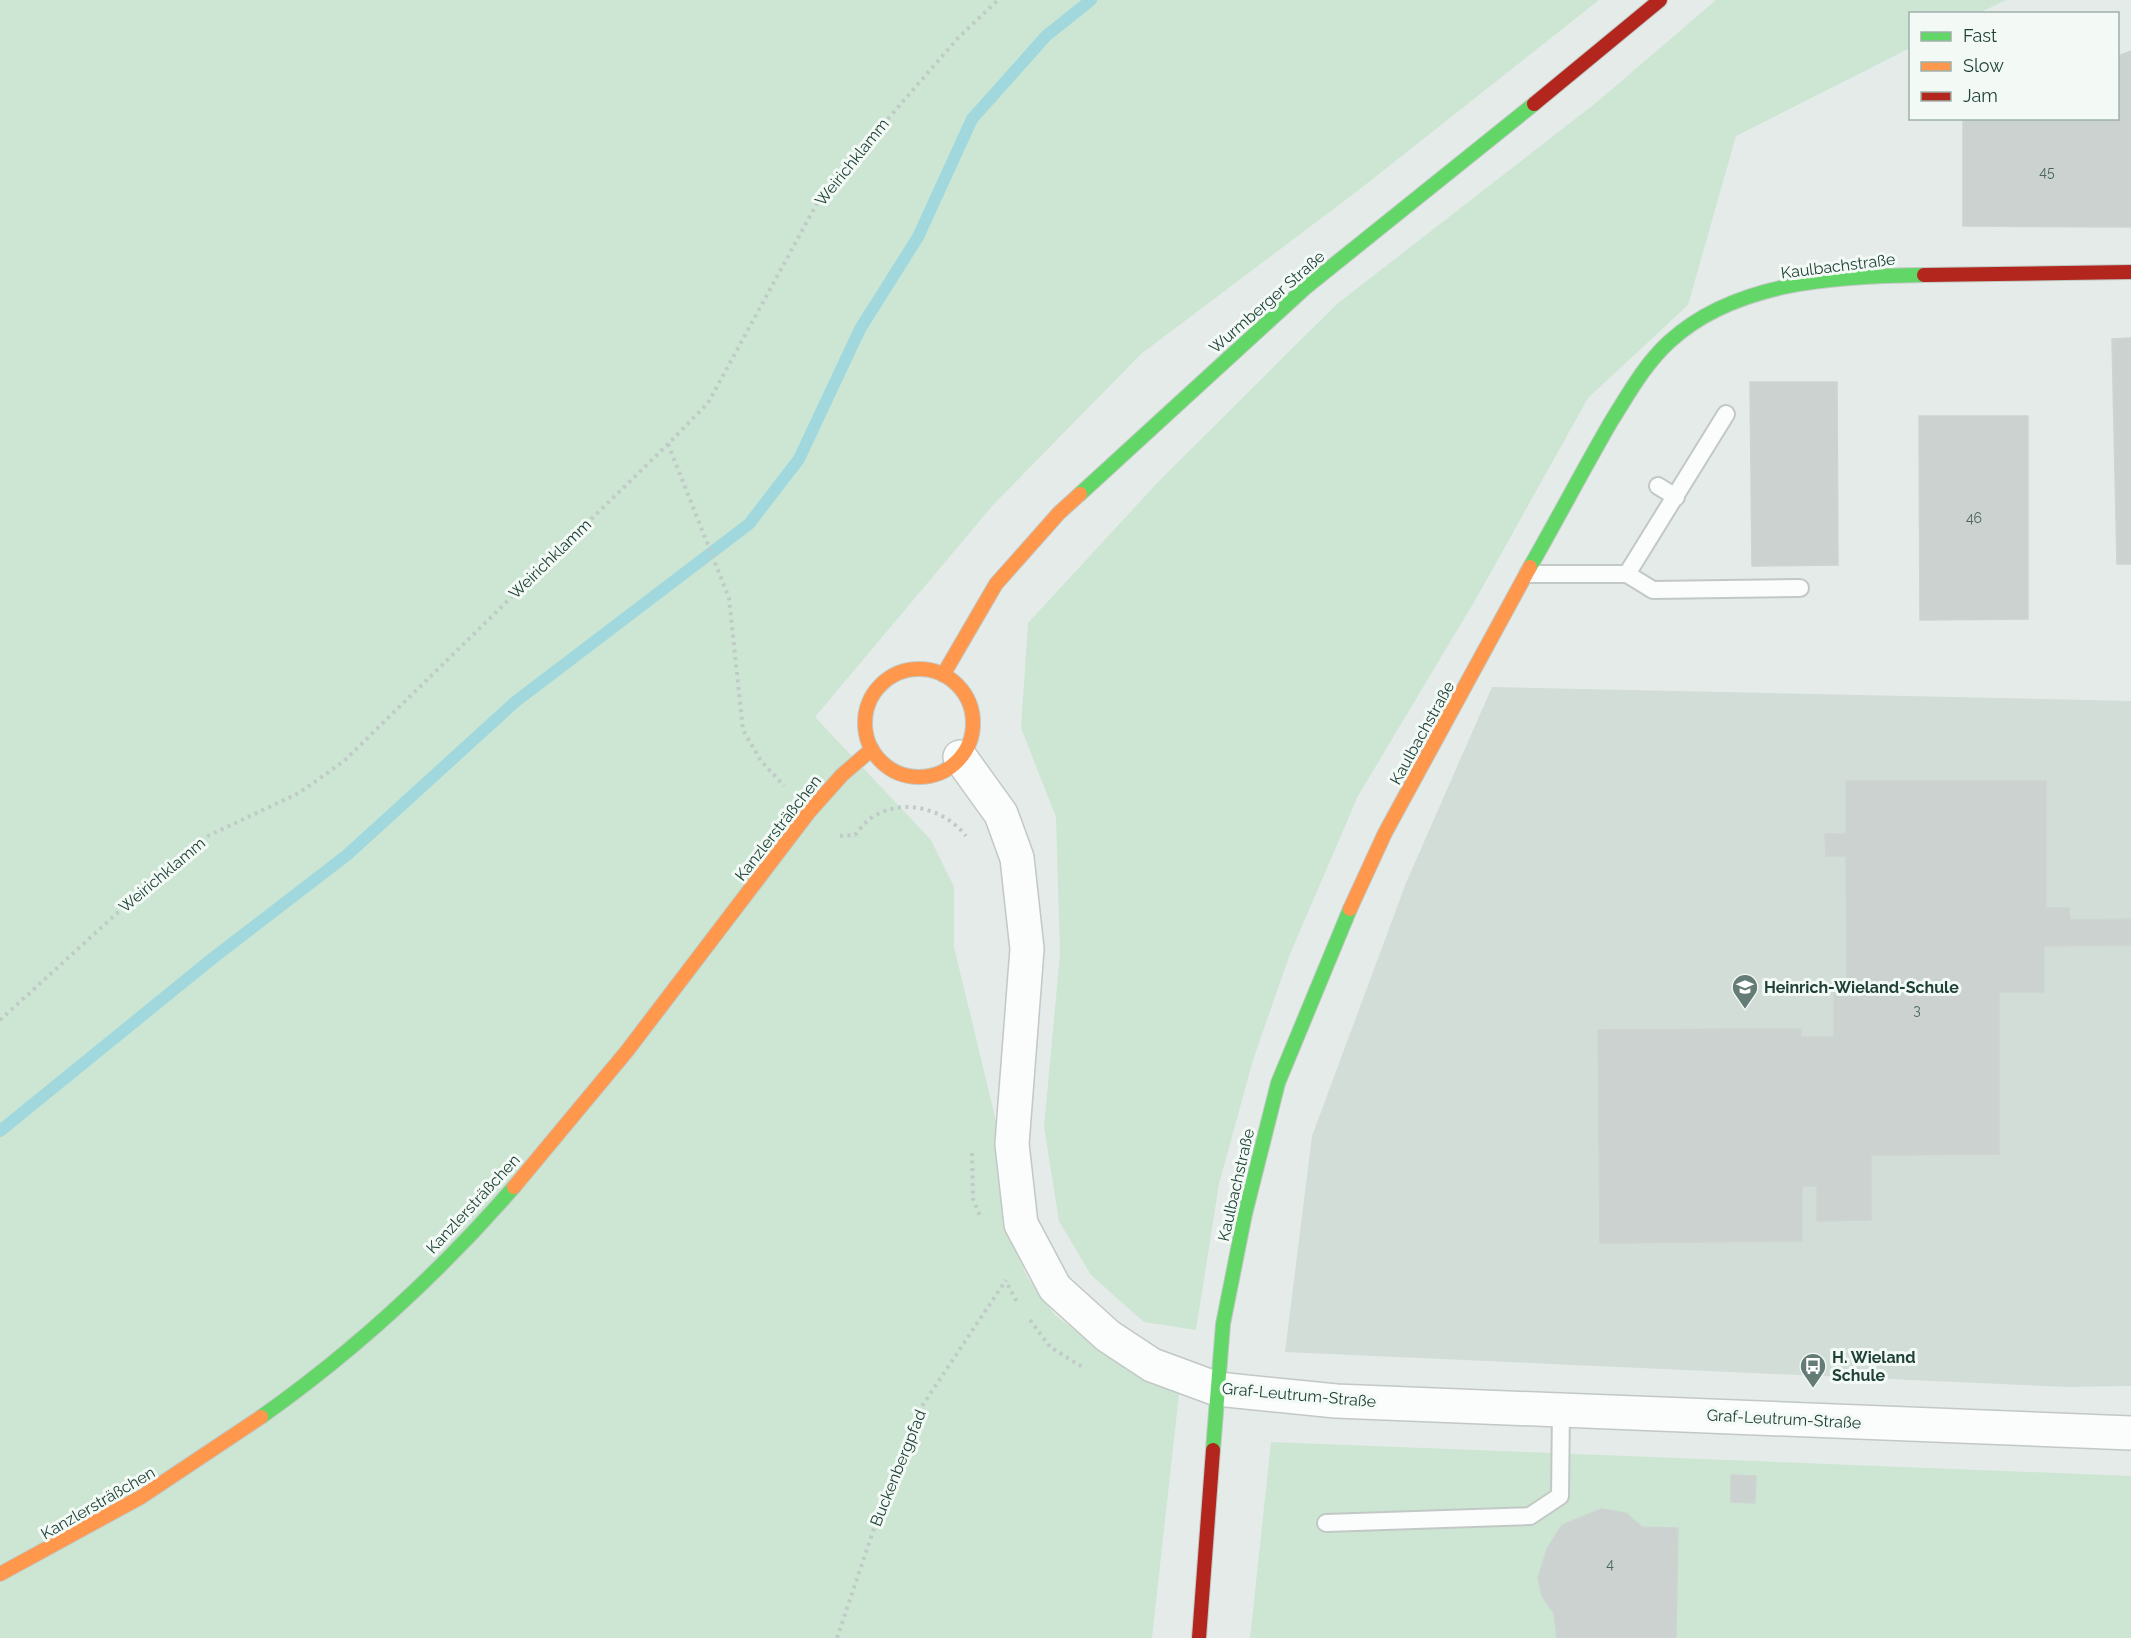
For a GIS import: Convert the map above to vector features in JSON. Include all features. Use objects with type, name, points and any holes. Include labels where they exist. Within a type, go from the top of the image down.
[{"type":"main road","name":"Wurmberger Straße","points":[[943,675],[996,584],[1059,513],[1305,288],[1468,155],[1599,53],[1660,0]]},
{"type":"main road","name":"Kaulbachstraße","points":[[1199,1638],[1223,1324],[1245,1214],[1278,1083],[1328,957],[1384,834],[1641,373],[1681,332],[1729,305],[1786,287],[1911,274],[2131,272]]},
{"type":"main road","points":[[910,669],[927,669],[943,675],[959,686],[971,712],[973,721],[969,740],[960,757],[947,768],[932,775],[914,777],[897,772],[882,762],[872,749],[866,733],[865,715],[870,699],[880,685],[894,674],[910,669]]},
{"type":"main road","name":"Kanzlersträßchen","points":[[0,1574],[59,1546],[151,1493],[236,1436],[334,1360],[418,1285],[510,1191],[583,1106],[809,812],[842,775],[872,749]]},
{"type":"street","name":"Graf-Leutrum-Straße","points":[[960,757],[1001,814],[1017,858],[1027,949],[1012,1144],[1021,1224],[1055,1288],[1108,1336],[1152,1365],[1217,1389],[1336,1401],[2131,1433]]},
{"type":"lane","points":[[1627,574],[1726,414]]},
{"type":"lane","points":[[1658,486],[1676,497]]},
{"type":"lane","points":[[1528,574],[1627,574],[1653,590],[1800,588]]},
{"type":"lane","points":[[1326,1523],[1530,1516],[1560,1496],[1561,1409]]},
{"type":"path","name":"Weirichklamm","points":[[0,1020],[195,842],[299,793],[344,761],[668,444],[708,402],[821,196],[958,38],[998,0]]},
{"type":"path","points":[[668,444],[729,598],[743,730],[761,761],[809,812]]},
{"type":"path","name":"Buckenbergpfad","points":[[837,1638],[889,1484],[920,1409],[1006,1280]]},
{"type":"shaded area","name":"Heinrich-Wieland-Schule","points":[[1492,687],[2131,701],[2131,1386],[2066,1387],[1285,1352],[1312,1136],[1406,883]]},
{"type":"green space","points":[[0,0],[1599,0],[1360,189],[1141,354],[993,505],[815,717],[931,840],[954,887],[954,947],[1002,1146],[1003,1219],[1027,1277],[1055,1315],[1113,1358],[1179,1394],[1152,1638],[0,1638]]},
{"type":"green space","points":[[1716,0],[2006,0],[1981,12],[1909,12],[1909,49],[1736,136],[1688,305],[1588,398],[1477,597],[1358,796],[1290,954],[1253,1060],[1219,1184],[1196,1330],[1144,1322],[1091,1275],[1059,1221],[1044,1127],[1060,954],[1056,817],[1021,728],[1028,623],[1159,481],[1337,304],[1597,102]]},
{"type":"green space","points":[[1271,1442],[2131,1476],[2131,1638],[1250,1638]]},
{"type":"building","points":[[2131,51],[2131,227],[1963,226],[1963,120],[2119,120],[2119,56]]},
{"type":"building","points":[[2131,338],[2131,564],[2117,564],[2112,339]]},
{"type":"building","points":[[1750,382],[1837,382],[1838,565],[1752,566]]},
{"type":"building","points":[[1919,416],[2028,416],[2028,619],[1920,620]]},
{"type":"building","points":[[1846,781],[2046,781],[2046,908],[2069,908],[2070,920],[2131,919],[2131,945],[2044,946],[2044,992],[1999,992],[1999,1154],[1871,1155],[1871,1220],[1817,1221],[1817,1186],[1802,1186],[1802,1241],[1600,1243],[1598,1030],[1801,1029],[1801,1037],[1834,1037],[1834,988],[1847,988],[1846,856],[1826,856],[1825,834],[1846,834]]},
{"type":"building","points":[[1731,1475],[1756,1476],[1755,1503],[1731,1502]]},
{"type":"building","points":[[1601,1509],[1626,1513],[1642,1527],[1678,1528],[1676,1638],[1557,1638],[1554,1613],[1542,1596],[1538,1578],[1547,1549],[1562,1525]]},
{"type":"waterway","points":[[0,1131],[213,958],[347,855],[515,702],[749,524],[799,459],[860,329],[918,237],[972,119],[1046,36],[1091,0]]},
{"type":"traffic: fast","points":[[1080,494],[1305,288],[1534,104]]},
{"type":"traffic: fast","points":[[1530,567],[1612,420],[1638,379],[1660,351],[1695,322],[1725,306],[1756,294],[1789,286],[1857,277],[1924,275]]},
{"type":"traffic: fast","points":[[1213,1450],[1223,1324],[1245,1214],[1278,1083],[1350,909]]},
{"type":"traffic: fast","points":[[261,1417],[329,1366],[394,1310],[456,1250],[514,1187]]},
{"type":"traffic: slow","points":[[943,675],[996,584],[1059,513],[1080,494]]},
{"type":"traffic: slow","points":[[1350,909],[1385,833],[1530,567]]},
{"type":"traffic: slow","points":[[919,669],[940,674],[957,685],[968,702],[973,723],[968,744],[957,761],[940,772],[919,777],[898,772],[881,761],[870,744],[865,723],[870,702],[881,685],[898,674],[919,669]]},
{"type":"traffic: slow","points":[[514,1187],[627,1051],[809,812],[842,775],[872,749]]},
{"type":"traffic: slow","points":[[0,1574],[141,1497],[261,1417]]},
{"type":"traffic: jam","points":[[1534,104],[1660,0]]},
{"type":"traffic: jam","points":[[1924,275],[2131,272]]},
{"type":"traffic: jam","points":[[1199,1638],[1213,1450]]},
{"type":"place","name":"Heinrich-Wieland-Schule","points":[[1745,1010]]},
{"type":"place","name":"H. Wieland Schule","points":[[1813,1389]]}]
